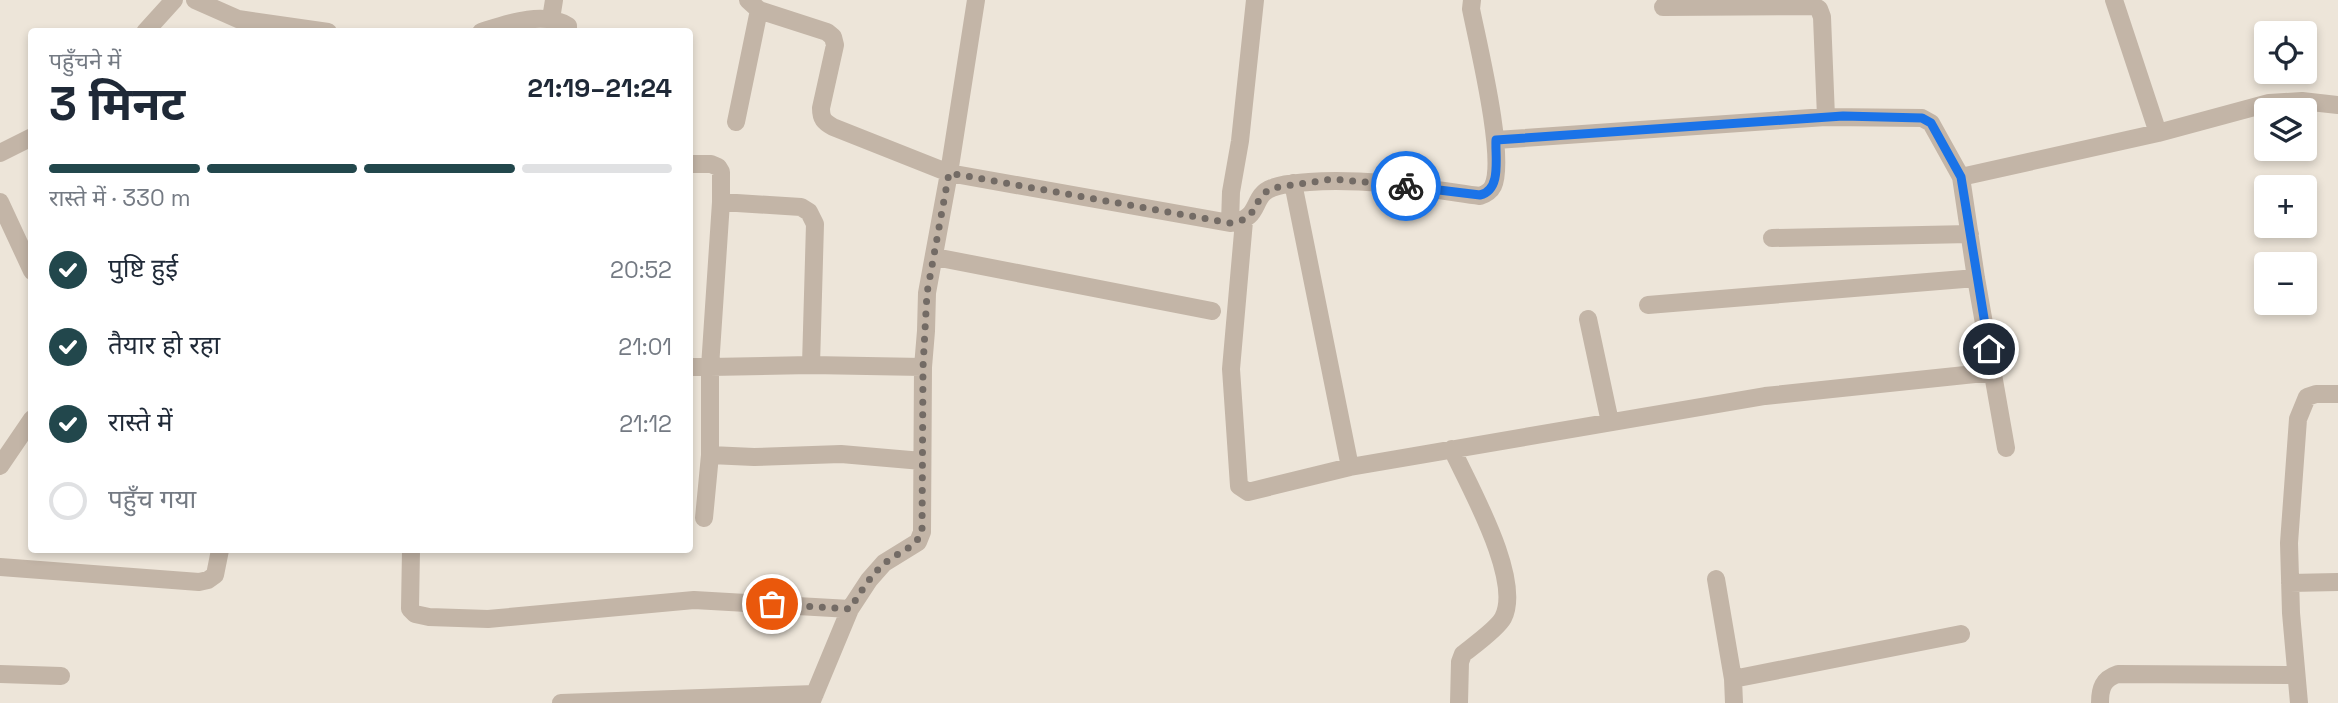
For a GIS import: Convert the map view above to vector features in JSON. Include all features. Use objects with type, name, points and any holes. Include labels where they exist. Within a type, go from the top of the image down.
[{"type":"street","points":[[149,28],[174,0]]},
{"type":"street","points":[[195,0],[258,27]]},
{"type":"street","points":[[551,19],[554,0]]},
{"type":"street","points":[[561,703],[813,699],[850,609],[869,580],[884,563],[918,542],[923,522],[923,367],[927,293],[976,0]]},
{"type":"street","points":[[1255,0],[1240,142],[1231,192],[1237,222],[1231,369],[1238,486],[1248,492],[1350,467],[1765,396],[1994,372]]},
{"type":"street","points":[[736,122],[753,5],[827,32],[832,37],[835,45],[821,108],[821,117],[825,123],[949,173],[1237,222],[1251,214],[1264,192],[1293,183],[1333,179],[1480,195],[1486,194],[1494,184],[1496,140],[1471,9],[1472,0]]},
{"type":"street","points":[[2114,0],[2158,132]]},
{"type":"street","points":[[1664,7],[1791,5],[1814,6],[1819,9],[1822,17],[1826,117]]},
{"type":"street","points":[[495,28],[551,19],[560,21],[568,28]]},
{"type":"street","points":[[1961,177],[2029,164],[2270,103],[2302,101],[2338,105]]},
{"type":"street","points":[[1496,140],[1826,117],[1922,118],[1931,123],[1961,177],[2006,448]]},
{"type":"street","points":[[0,153],[28,139]]},
{"type":"street","points":[[693,164],[711,164],[721,172],[710,368],[710,455],[704,519]]},
{"type":"street","points":[[1293,183],[1350,467]]},
{"type":"street","points":[[0,202],[28,262]]},
{"type":"street","points":[[721,202],[801,207],[809,212],[815,224],[811,365]]},
{"type":"street","points":[[1772,238],[1970,234]]},
{"type":"street","points":[[935,257],[1212,311]]},
{"type":"street","points":[[1648,305],[1976,278]]},
{"type":"street","points":[[1588,319],[1610,422]]},
{"type":"street","points":[[693,367],[923,367]]},
{"type":"street","points":[[2299,703],[2289,543],[2298,419],[2307,397],[2338,394]]},
{"type":"street","points":[[0,466],[28,425]]},
{"type":"street","points":[[1452,449],[1499,549],[1507,580],[1503,619],[1463,654],[1460,662],[1460,703]]},
{"type":"street","points":[[710,455],[754,457],[841,454],[922,461]]},
{"type":"street","points":[[0,567],[200,582],[215,575],[219,553]]},
{"type":"street","points":[[411,553],[410,609],[415,614],[429,617],[488,619],[694,600],[850,609]]},
{"type":"street","points":[[1716,579],[1733,679],[1734,703]]},
{"type":"street","points":[[2290,583],[2338,582]]},
{"type":"street","points":[[1733,679],[1961,634]]},
{"type":"street","points":[[0,674],[61,676]]},
{"type":"street","points":[[2101,703],[2102,685],[2118,674],[2296,675]]},
{"type":"way so far","points":[[772,604],[850,609],[884,563],[918,542],[922,532],[923,511],[923,367],[927,293],[949,173],[1230,223],[1244,221],[1264,192],[1293,183],[1333,179],[1406,186]]},
{"type":"route","points":[[1406,186],[1486,194],[1494,184],[1496,140],[1843,116],[1922,118],[1931,123],[1939,134],[1961,177],[1989,349]]}]
